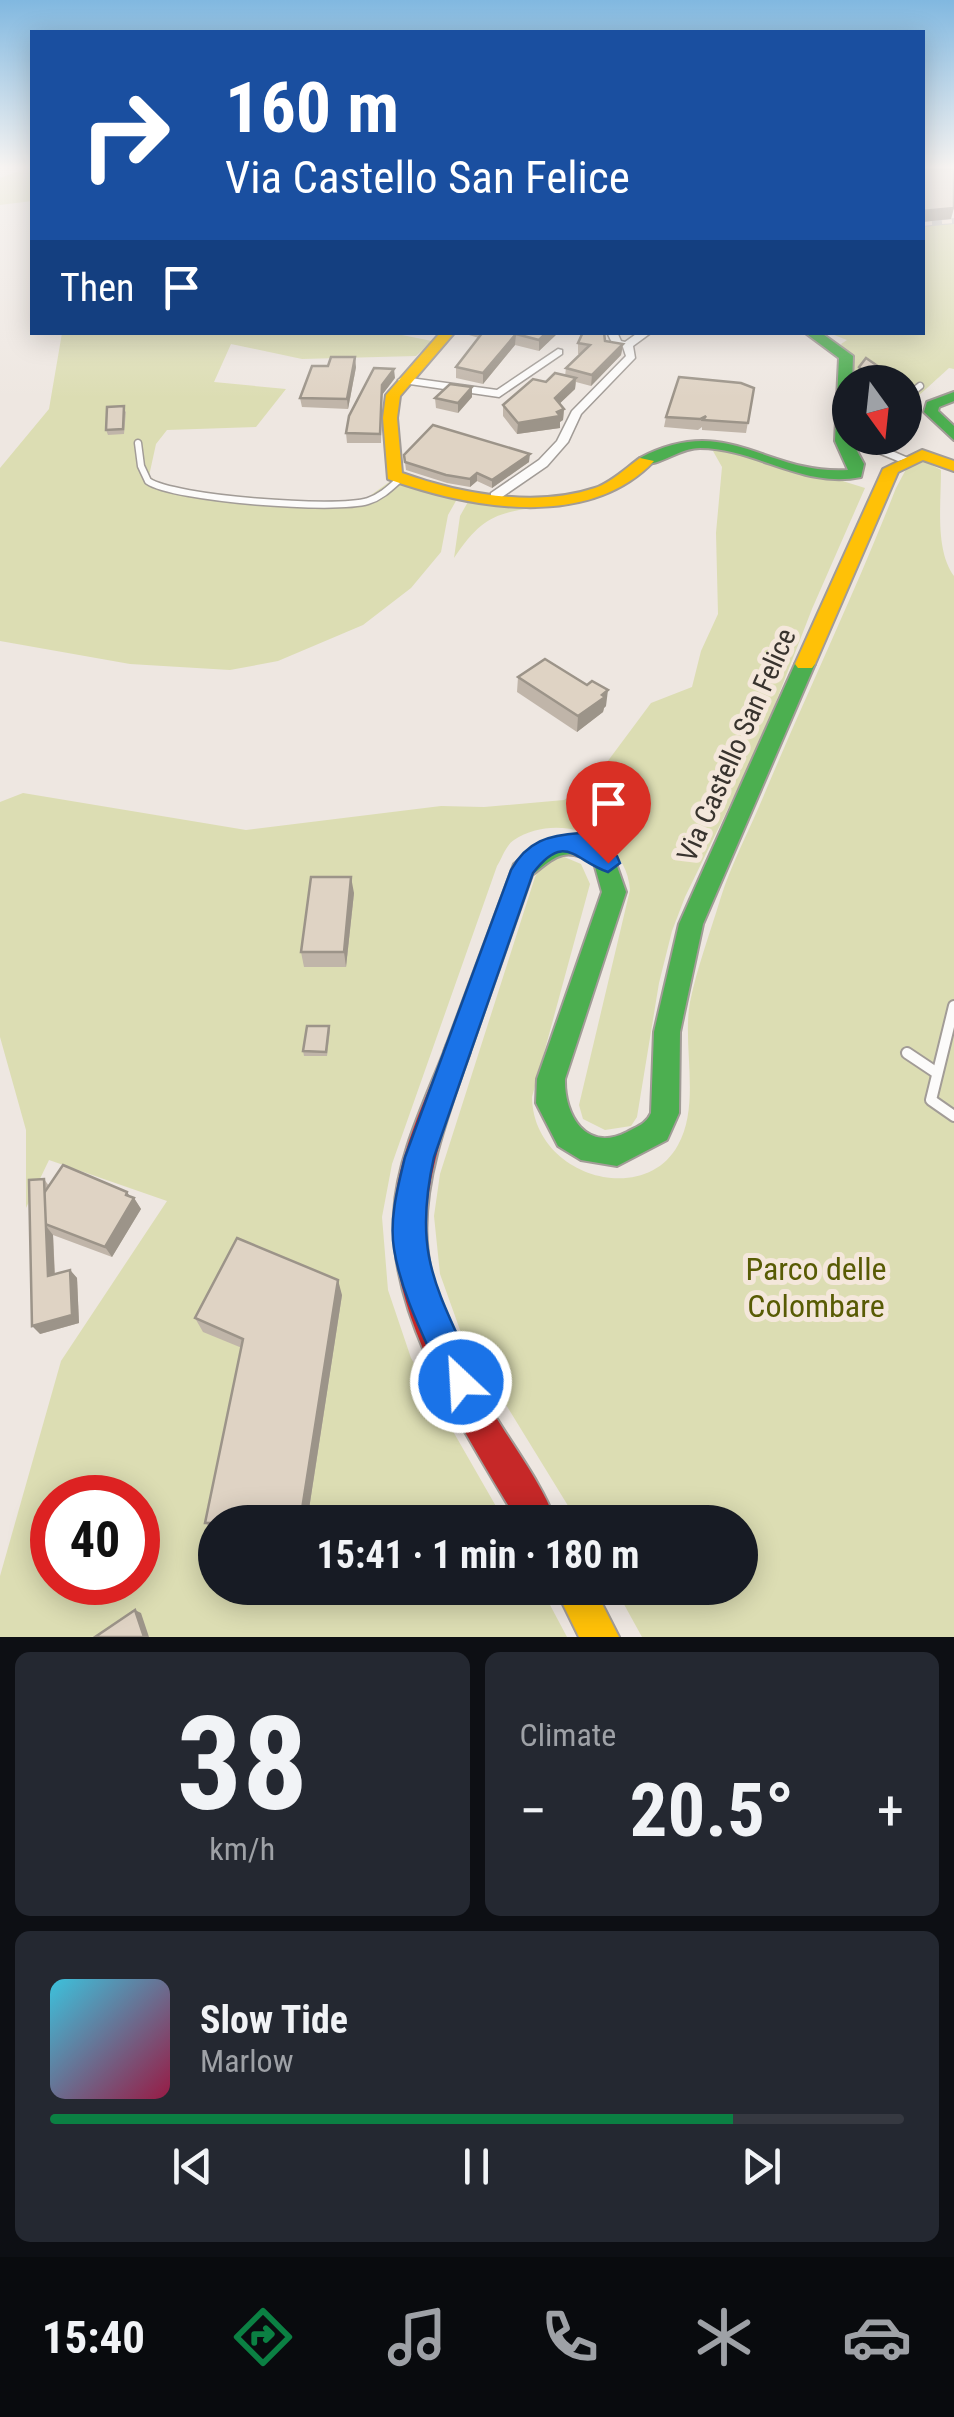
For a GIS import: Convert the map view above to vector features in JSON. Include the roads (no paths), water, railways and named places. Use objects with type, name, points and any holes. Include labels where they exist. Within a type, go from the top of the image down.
[{"type":"street","points":[[447,335],[393,395],[391,470],[400,479],[546,501],[602,492],[665,448],[684,442],[723,446],[818,475],[845,478],[855,474],[856,464],[851,455]]},
{"type":"street","points":[[613,335],[617,343],[627,345],[642,335]]},
{"type":"street","points":[[818,335],[846,356],[846,365]]},
{"type":"street","points":[[495,496],[542,463],[562,442],[576,414],[632,356],[627,345]]},
{"type":"street","points":[[403,380],[499,394],[558,352]]},
{"type":"street","points":[[954,396],[942,398],[932,405],[931,412],[954,436]]},
{"type":"street","points":[[896,455],[902,458],[924,454],[954,466]]},
{"type":"street","name":"Via Castello San Felice","points":[[529,1505],[449,1358],[409,1247],[410,1198],[420,1157],[522,870],[536,851],[558,843],[580,842],[595,850],[614,875],[614,892],[551,1079],[550,1104],[568,1136],[591,1150],[617,1152],[657,1130],[665,1113],[666,1032],[690,924],[891,469],[902,458]]},
{"type":"street","points":[[583,1605],[600,1637]]},
{"type":"lane","points":[[138,443],[144,476],[155,486],[194,492],[344,505],[381,496],[400,479]]},
{"type":"lane","points":[[954,1006],[931,1100],[954,1116]]},
{"type":"lane","points":[[906,1054],[937,1073]]},
{"type":"park label","name":"Parco delle Colombare","points":[[816,1288]]}]
